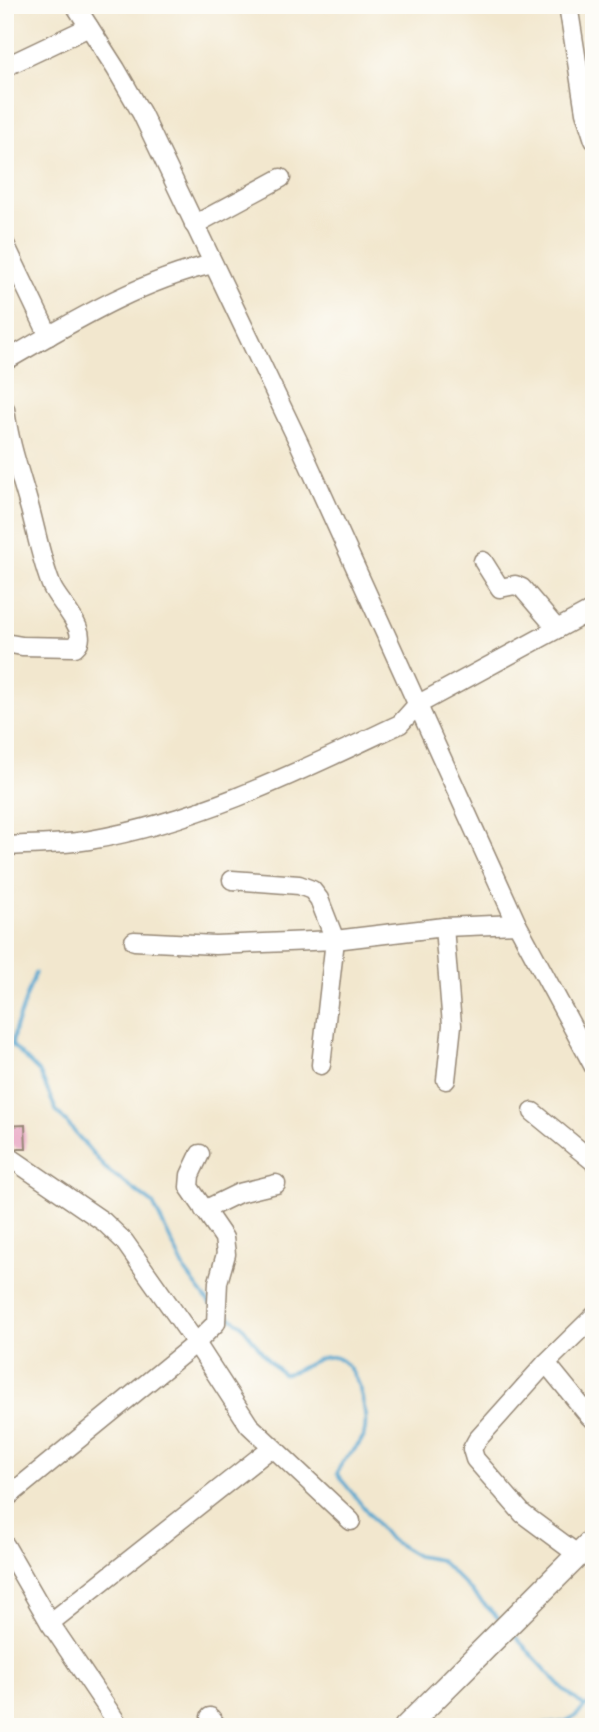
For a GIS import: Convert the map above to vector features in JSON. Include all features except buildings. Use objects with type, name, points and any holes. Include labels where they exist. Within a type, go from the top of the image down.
[{"type":"main road","points":[[406,1727],[495,1648],[534,1609],[585,1556],[594,1539]]},
{"type":"main road","points":[[428,1727],[495,1648]]},
{"type":"street","points":[[75,5],[142,114],[299,443],[517,924],[594,1067]]},
{"type":"street","points":[[568,5],[585,112],[594,140]]},
{"type":"street","points":[[5,67],[89,27]]},
{"type":"street","points":[[194,225],[281,178]]},
{"type":"street","points":[[5,244],[49,336]]},
{"type":"street","points":[[5,360],[141,288],[187,270],[213,264]]},
{"type":"street","points":[[5,409],[15,462],[49,577],[63,607],[80,629],[82,636],[75,647],[5,643]]},
{"type":"street","points":[[483,561],[500,588],[515,585],[522,588],[557,629]]},
{"type":"street","points":[[5,846],[88,840],[150,826],[223,804],[400,724],[416,705],[594,609]]},
{"type":"street","points":[[232,880],[299,885],[312,890],[319,899],[335,940],[321,1065]]},
{"type":"street","points":[[134,941],[215,945],[335,940],[443,927],[517,924]]},
{"type":"street","points":[[443,927],[453,1025],[446,1080]]},
{"type":"street","points":[[533,1112],[594,1162]]},
{"type":"street","points":[[5,1154],[104,1222],[124,1241],[249,1424],[351,1521]]},
{"type":"street","points":[[5,1499],[196,1343],[216,1323],[218,1282],[226,1254],[224,1238],[189,1187],[190,1175],[200,1154]]},
{"type":"street","points":[[205,1210],[239,1193],[276,1184]]},
{"type":"street","points":[[585,1556],[523,1514],[475,1458],[472,1449],[546,1363],[594,1316]]},
{"type":"street","points":[[546,1363],[590,1417]]},
{"type":"street","points":[[50,1623],[271,1447]]},
{"type":"street","points":[[5,1545],[50,1623],[120,1727]]},
{"type":"waterway","points":[[35,973],[12,1045],[40,1073],[56,1110],[105,1168],[153,1204],[186,1272],[210,1304]]},
{"type":"waterway","points":[[222,1312],[241,1324],[269,1361],[283,1374],[327,1357],[334,1357],[349,1368],[363,1402],[364,1434],[337,1474],[389,1539],[417,1556],[440,1560],[501,1621]]},
{"type":"waterway","points":[[511,1632],[563,1689],[584,1706]]},
{"type":"waterway","points":[[522,1727],[567,1721],[594,1701]]}]
